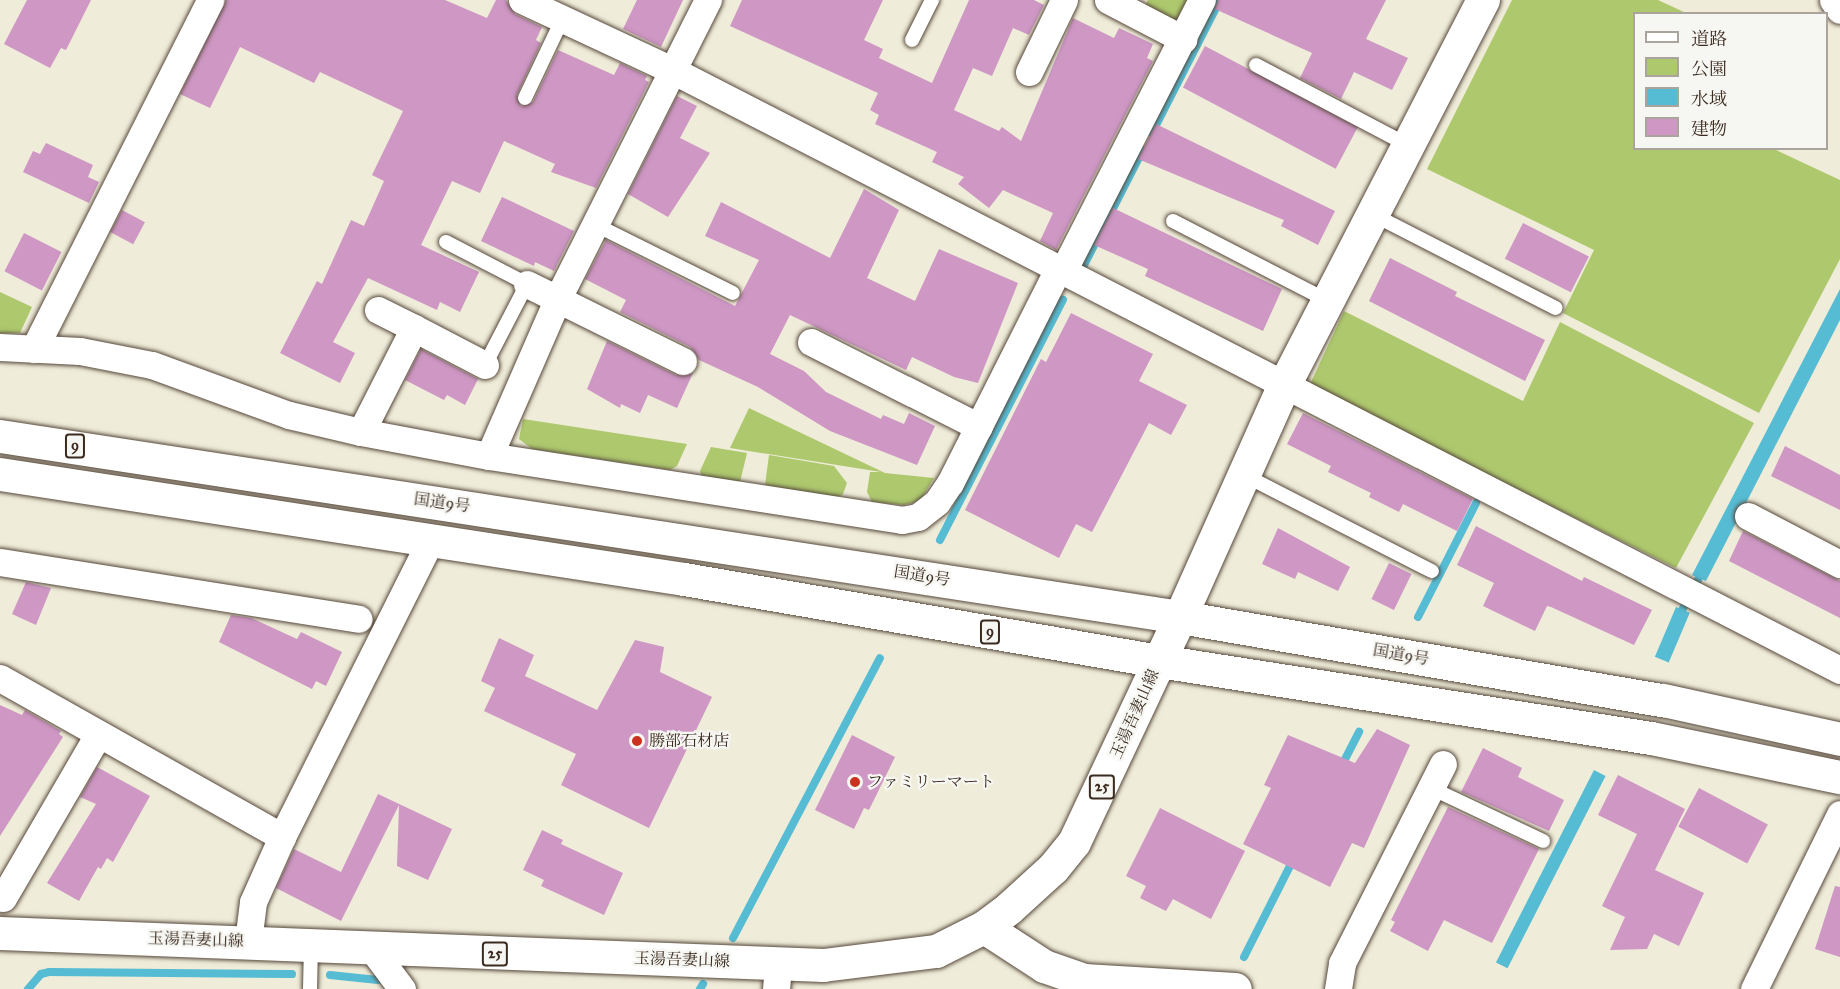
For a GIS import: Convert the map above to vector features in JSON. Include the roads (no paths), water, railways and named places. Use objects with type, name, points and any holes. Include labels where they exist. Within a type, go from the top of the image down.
[{"type":"main road","name":"玉湯吾妻山線","points":[[0,933],[248,942],[777,976],[936,951],[984,927],[1031,890],[1074,842],[1180,617],[1283,387],[1410,146],[1483,0]]},
{"type":"main road","name":"国道9号","points":[[0,436],[149,456],[1180,617],[1663,700],[1840,739]]},
{"type":"main road","name":"9","points":[[0,474],[431,540],[1159,661],[1651,738],[1840,777]]},
{"type":"main road","points":[[984,927],[1044,966],[1083,980],[1235,989]]},
{"type":"street","points":[[34,348],[210,0]]},
{"type":"street","points":[[522,0],[672,70],[1283,387],[1706,604],[1840,670]]},
{"type":"street","points":[[489,456],[558,298],[708,0]]},
{"type":"street","points":[[1029,72],[1064,0]]},
{"type":"street","points":[[1108,0],[1183,39]]},
{"type":"street","points":[[0,347],[80,351],[152,365],[289,415],[361,432],[489,456],[902,520],[918,517],[937,502],[979,427],[1202,0]]},
{"type":"street","points":[[1833,0],[1840,10]]},
{"type":"street","points":[[527,284],[683,361]]},
{"type":"street","points":[[378,310],[485,365]]},
{"type":"street","points":[[361,432],[414,328]]},
{"type":"street","points":[[811,342],[979,427]]},
{"type":"street","points":[[1748,516],[1840,564]]},
{"type":"street","points":[[248,942],[254,902],[282,837],[431,540]]},
{"type":"street","points":[[0,562],[358,619]]},
{"type":"street","points":[[0,678],[282,837]]},
{"type":"street","points":[[3,898],[98,735]]},
{"type":"street","points":[[1338,989],[1342,963],[1443,764]]},
{"type":"street","points":[[1754,989],[1840,814]]},
{"type":"street","points":[[372,949],[402,989]]},
{"type":"lane","points":[[912,40],[932,0]]},
{"type":"lane","points":[[525,98],[563,18]]},
{"type":"lane","points":[[1256,65],[1410,146]]},
{"type":"lane","points":[[1374,215],[1556,308]]},
{"type":"lane","points":[[1173,221],[1328,301]]},
{"type":"lane","points":[[594,224],[733,293]]},
{"type":"lane","points":[[446,242],[527,284],[485,365]]},
{"type":"lane","points":[[1243,475],[1432,571]]},
{"type":"lane","points":[[1431,788],[1543,841]]},
{"type":"lane","points":[[310,989],[311,946]]},
{"type":"water","points":[[1840,289],[1840,320],[1706,581],[1692,575]]},
{"type":"water","points":[[1676,607],[1690,613],[1669,663],[1655,657]]},
{"type":"water","points":[[1594,770],[1606,776],[1508,968],[1496,962]]},
{"type":"waterway","points":[[1152,133],[1220,0]]},
{"type":"waterway","points":[[1083,267],[1143,150]]},
{"type":"waterway","points":[[940,540],[1063,300]]},
{"type":"waterway","points":[[1418,617],[1476,503]]},
{"type":"waterway","points":[[1678,618],[1704,568]]},
{"type":"waterway","points":[[733,938],[880,658]]},
{"type":"waterway","points":[[1340,769],[1359,732]]},
{"type":"waterway","points":[[1244,957],[1294,858]]},
{"type":"waterway","points":[[28,989],[41,974],[49,972],[292,974]]},
{"type":"waterway","points":[[330,975],[378,980]]},
{"type":"waterway","points":[[700,989],[703,984]]},
{"type":"place","name":"勝部石材店","points":[[637,741]]},
{"type":"place","name":"ファミリーマート","points":[[855,782]]}]
